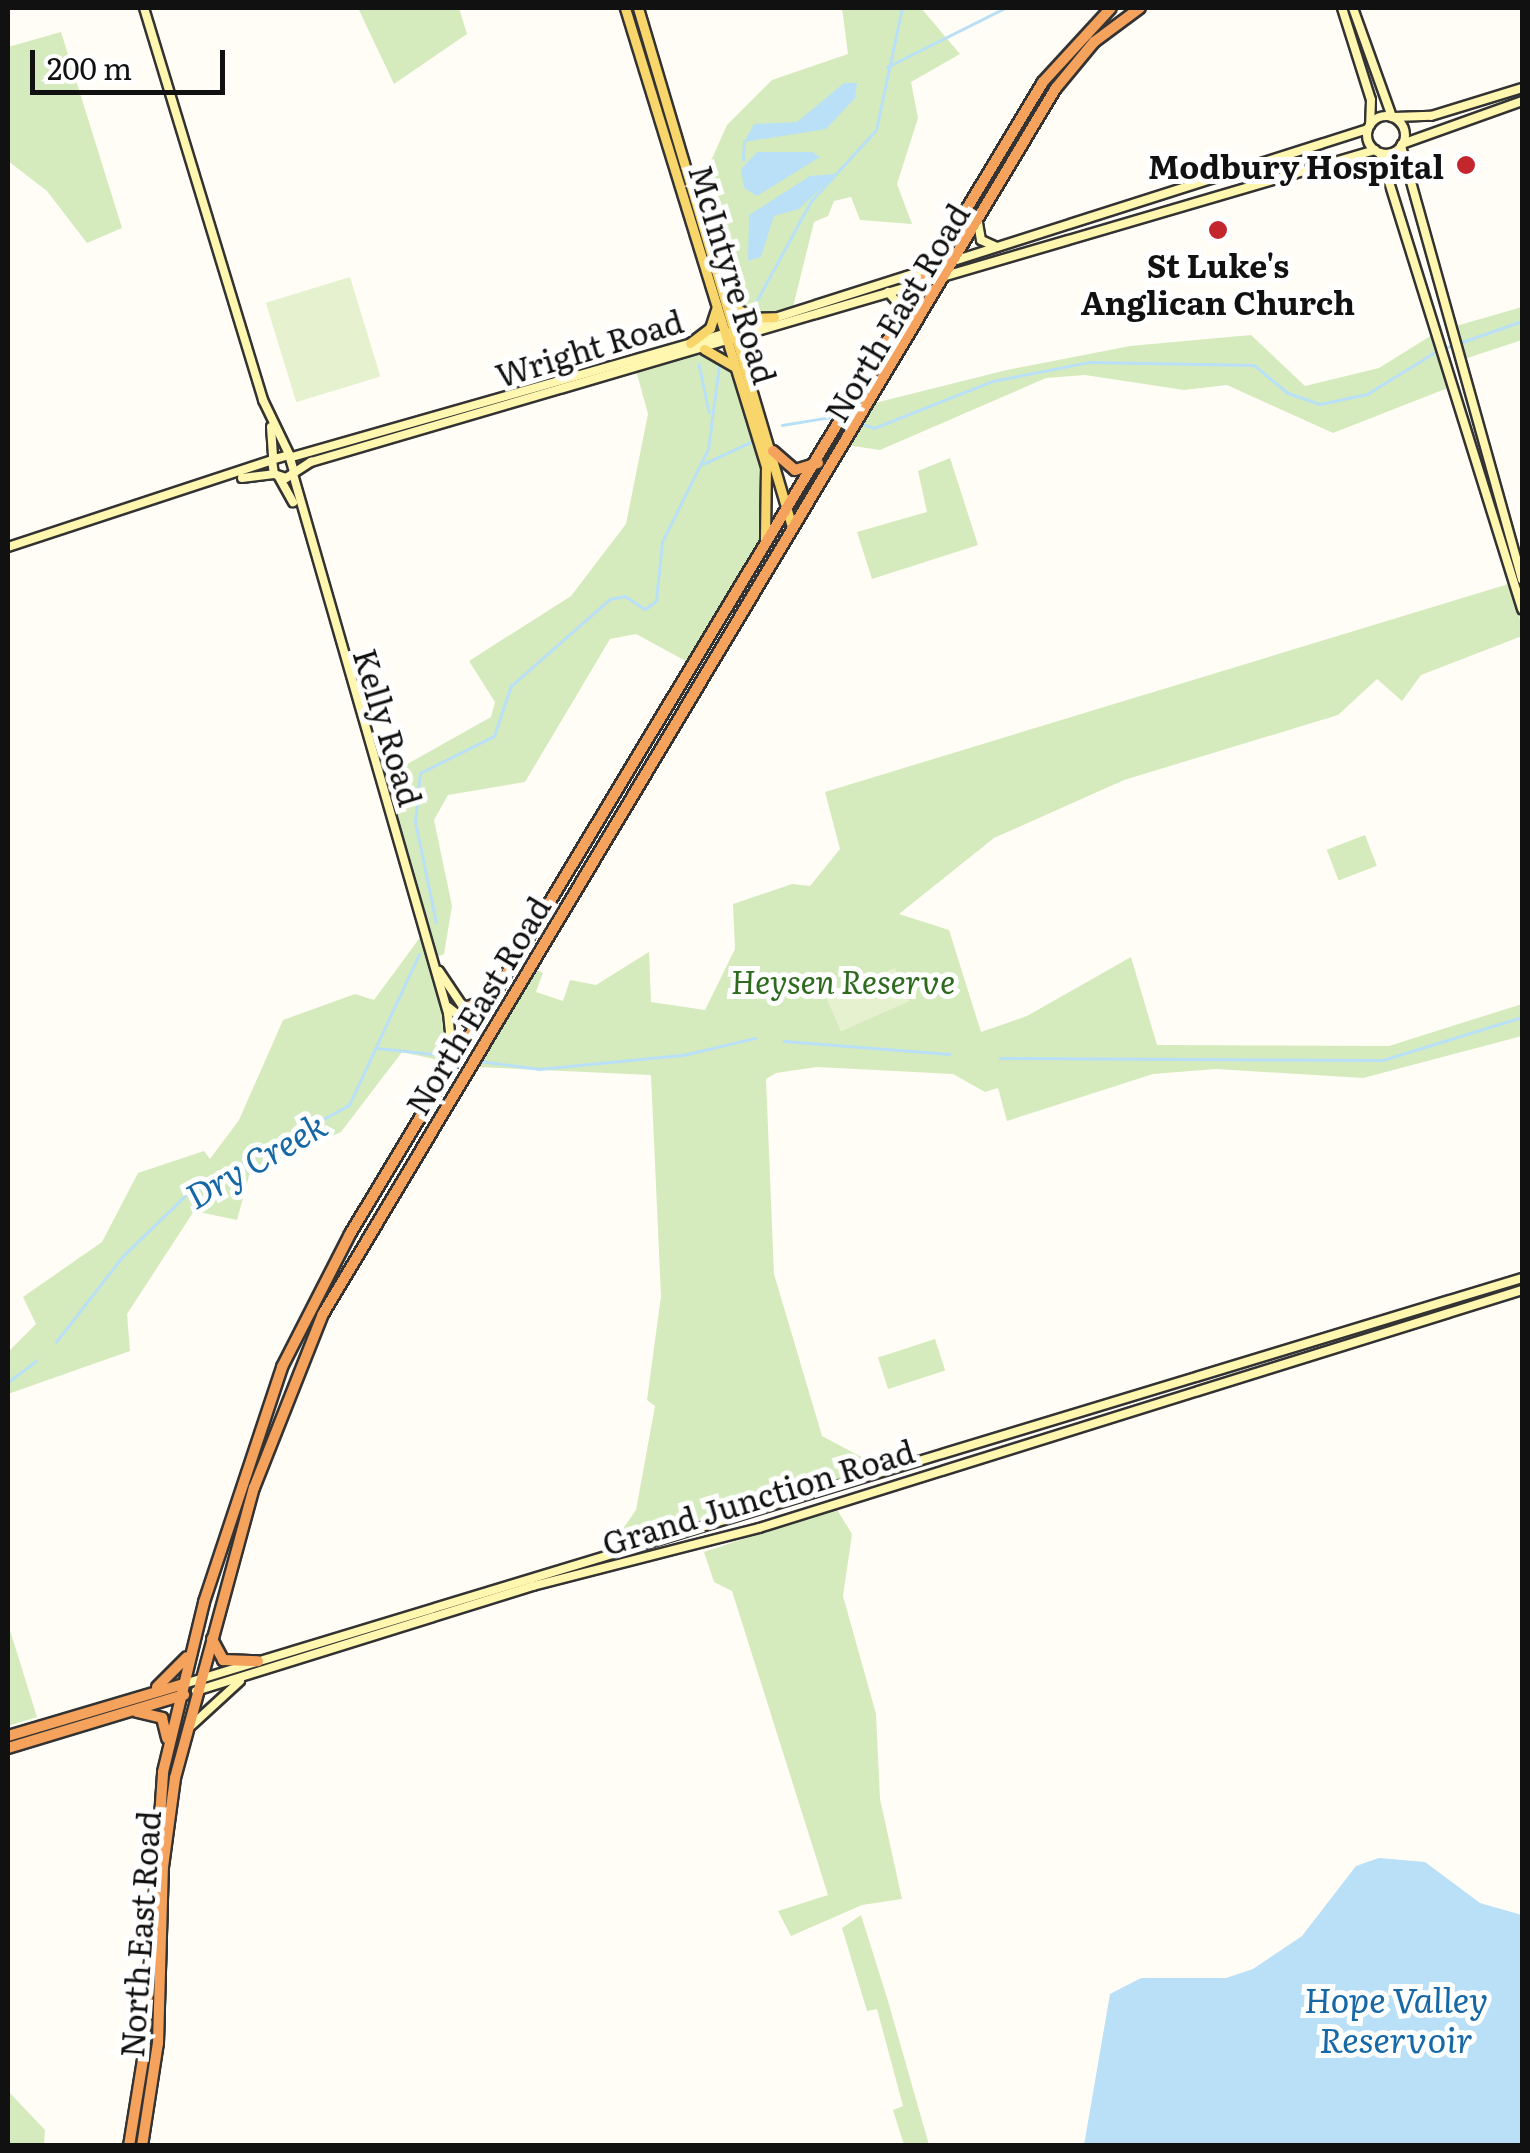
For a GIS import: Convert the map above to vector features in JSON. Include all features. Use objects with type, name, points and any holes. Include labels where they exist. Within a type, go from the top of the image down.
[{"type":"highway","name":"North East Road","points":[[129,2146],[143,2060],[151,1856],[168,1749],[240,1484],[282,1368],[343,1246],[1065,53],[1111,8]]},
{"type":"highway","name":"North East Road","points":[[142,2146],[154,2081],[163,1867],[196,1691],[259,1472],[349,1266],[1076,60],[1120,20],[1140,8]]},
{"type":"highway","points":[[1080,36],[1120,20]]},
{"type":"highway","points":[[1065,53],[1076,60]]},
{"type":"highway","points":[[772,451],[796,470],[818,463]]},
{"type":"highway","points":[[634,767],[655,758],[650,739]]},
{"type":"highway","points":[[576,888],[572,869],[590,865]]},
{"type":"highway","points":[[464,1008],[480,1008],[501,990]]},
{"type":"highway","points":[[478,1052],[477,1029],[500,1016]]},
{"type":"highway","points":[[349,1266],[343,1246],[363,1240]]},
{"type":"highway","points":[[250,1502],[240,1484],[259,1472]]},
{"type":"highway","points":[[211,1633],[223,1660],[258,1661]]},
{"type":"highway","points":[[129,1706],[169,1679],[194,1648]]},
{"type":"highway","name":"Grand Junction Road","points":[[8,1748],[30,1736],[182,1690],[196,1691]]},
{"type":"highway","points":[[129,1706],[162,1718],[168,1749]]},
{"type":"highway","name":"Grand Junction Road","points":[[8,1736],[30,1736]]},
{"type":"highway","points":[[138,2094],[154,2081],[143,2060]]},
{"type":"main road","points":[[144,8],[270,418],[290,456]]},
{"type":"main road","name":"McIntyre Road","points":[[625,8],[723,302]]},
{"type":"main road","name":"McIntyre Road","points":[[638,8],[733,335],[791,508],[791,534]]},
{"type":"main road","points":[[1342,8],[1371,100],[1369,127],[1450,348],[1519,581],[1522,609]]},
{"type":"main road","points":[[1353,8],[1393,117],[1404,128],[1402,146],[1450,348]]},
{"type":"main road","name":"Wright Road","points":[[276,476],[704,348],[774,318],[1393,117],[1430,116],[1522,88]]},
{"type":"main road","name":"Wright Road","points":[[273,460],[1402,146],[1522,101]]},
{"type":"main road","points":[[978,223],[981,240],[997,247]]},
{"type":"main road","points":[[888,292],[903,301],[906,318]]},
{"type":"main road","points":[[690,343],[710,328],[723,302],[749,318],[774,318]]},
{"type":"main road","name":"McIntyre Road","points":[[733,335],[738,372],[770,492],[761,558]]},
{"type":"main road","points":[[704,348],[724,354],[738,372]]},
{"type":"main road","points":[[232,478],[276,476],[270,418]]},
{"type":"main road","name":"Kelly Road","points":[[290,456],[296,506],[434,963],[452,1070]]},
{"type":"main road","points":[[8,547],[232,478],[273,460]]},
{"type":"main road","name":"Kelly Road","points":[[276,476],[296,506]]},
{"type":"main road","name":"Kelly Road","points":[[434,963],[477,1029]]},
{"type":"main road","points":[[443,999],[477,1029]]},
{"type":"main road","name":"Grand Junction Road","points":[[196,1691],[572,1577],[740,1534],[1034,1437],[1097,1412],[1328,1347],[1522,1278]]},
{"type":"main road","name":"Grand Junction Road","points":[[1172,1389],[1287,1349],[1522,1293]]},
{"type":"main road","points":[[1287,1349],[1328,1347]]},
{"type":"main road","name":"Grand Junction Road","points":[[182,1690],[200,1678],[406,1614],[756,1516],[1030,1426],[1097,1412]]},
{"type":"main road","points":[[1030,1426],[1034,1437]]},
{"type":"main road","points":[[843,1488],[846,1498]]},
{"type":"main road","points":[[663,1542],[685,1548]]},
{"type":"main road","points":[[570,1566],[572,1577]]},
{"type":"main road","points":[[406,1614],[410,1625]]},
{"type":"main road","points":[[322,1641],[325,1652]]},
{"type":"main road","points":[[186,1735],[210,1703],[248,1676]]},
{"type":"green space","points":[[358,8],[459,8],[467,34],[394,84]]},
{"type":"green space","points":[[842,8],[921,8],[960,54],[911,82],[918,118],[897,184],[912,224],[860,220],[851,197],[834,201],[828,216],[814,222],[793,307],[758,318],[727,299],[696,194],[727,125],[772,80],[848,54]]},
{"type":"green space","points":[[61,32],[122,228],[87,243],[47,191],[8,161],[8,47]]},
{"type":"green space","points":[[350,277],[380,376],[296,402],[266,303]]},
{"type":"green space","points":[[1522,307],[1522,340],[1458,361],[1449,328]]},
{"type":"green space","points":[[1440,330],[1458,384],[1333,433],[1227,385],[1184,390],[1085,375],[1046,378],[880,450],[846,445],[871,404],[1007,370],[1130,346],[1251,335],[1305,386],[1379,368]]},
{"type":"green space","points":[[702,349],[737,370],[764,457],[761,558],[695,666],[636,634],[610,639],[525,782],[448,795],[434,820],[452,906],[444,954],[432,959],[454,1053],[443,1061],[402,1052],[341,1132],[250,1172],[237,1220],[194,1211],[127,1314],[130,1351],[8,1394],[8,1352],[36,1324],[23,1297],[102,1242],[138,1173],[204,1151],[210,1159],[239,1120],[283,1020],[355,994],[374,1000],[424,932],[379,780],[491,717],[495,702],[469,661],[571,596],[626,524],[648,414],[635,367]]},
{"type":"green space","points":[[950,458],[978,545],[872,579],[857,532],[927,512],[918,471]]},
{"type":"green space","name":"Heysen Reserve","points":[[1515,582],[1522,636],[1421,675],[1402,701],[1377,679],[1338,715],[1124,780],[994,838],[899,914],[949,930],[981,1032],[1027,1016],[1131,957],[1157,1045],[1389,1046],[1522,1004],[1522,1036],[1363,1078],[1216,1069],[1153,1074],[1007,1121],[998,1088],[985,1092],[953,1074],[817,1067],[776,1073],[766,1079],[774,1274],[822,1436],[886,1470],[604,1556],[636,1510],[655,1406],[647,1400],[661,1296],[651,1075],[476,1067],[535,969],[543,973],[536,992],[563,1001],[570,980],[596,985],[649,952],[651,1002],[705,1010],[735,949],[733,904],[792,884],[810,886],[840,849],[825,792]]},
{"type":"green space","points":[[1365,835],[1377,866],[1339,881],[1327,850]]},
{"type":"green space","points":[[895,968],[910,1001],[841,1031],[826,999]]},
{"type":"green space","points":[[935,1339],[945,1370],[888,1389],[878,1358]]},
{"type":"green space","points":[[836,1508],[852,1534],[843,1596],[876,1714],[880,1799],[902,1899],[862,1905],[791,1936],[778,1911],[828,1895],[732,1591],[714,1582],[704,1552]]},
{"type":"green space","points":[[8,1624],[37,1717],[8,1726]]},
{"type":"green space","points":[[861,1915],[929,2145],[904,2145],[893,2110],[903,2106],[877,2009],[867,2011],[842,1928]]},
{"type":"green space","points":[[8,2091],[45,2130],[44,2145],[8,2145]]},
{"type":"water","points":[[844,83],[857,83],[855,98],[826,129],[744,142],[754,124],[797,122]]},
{"type":"water","points":[[757,152],[812,152],[820,157],[757,196],[744,188],[741,169]]},
{"type":"water","points":[[836,174],[799,209],[774,216],[761,257],[748,261],[749,215],[810,176]]},
{"type":"water","name":"Hope Valley Reservoir","points":[[1379,1858],[1425,1862],[1480,1903],[1522,1915],[1522,2145],[1084,2145],[1110,1994],[1141,1978],[1226,1978],[1253,1969],[1302,1936],[1356,1866]]},
{"type":"waterway","name":"Dry Creek","points":[[757,300],[811,201],[876,130],[902,8]]},
{"type":"waterway","points":[[887,67],[1005,8]]},
{"type":"waterway","points":[[743,160],[744,142]]},
{"type":"waterway","points":[[1445,348],[1522,321]]},
{"type":"waterway","points":[[859,423],[874,428],[993,381],[1089,362],[1254,365],[1288,393],[1320,404],[1367,394],[1437,351]]},
{"type":"waterway","points":[[699,364],[709,412]]},
{"type":"waterway","name":"Dry Creek","points":[[436,923],[415,822],[420,773],[494,736],[511,686],[610,599],[625,596],[645,609],[656,601],[662,542],[708,449],[719,366]]},
{"type":"waterway","points":[[782,425],[837,416]]},
{"type":"waterway","points":[[703,464],[751,442]]},
{"type":"waterway","name":"Dry Creek","points":[[56,1342],[123,1256],[187,1194],[349,1105],[419,954]]},
{"type":"waterway","points":[[1000,1058],[1383,1060],[1522,1017]]},
{"type":"waterway","points":[[480,1061],[539,1069],[683,1055],[755,1038]]},
{"type":"waterway","points":[[784,1041],[949,1054]]},
{"type":"waterway","points":[[377,1048],[443,1055]]},
{"type":"waterway","name":"Dry Creek","points":[[8,1382],[36,1361]]},
{"type":"place","name":"Modbury Hospital","points":[[1466,165]]},
{"type":"place","name":"St Luke's Anglican Church","points":[[1218,230]]}]
